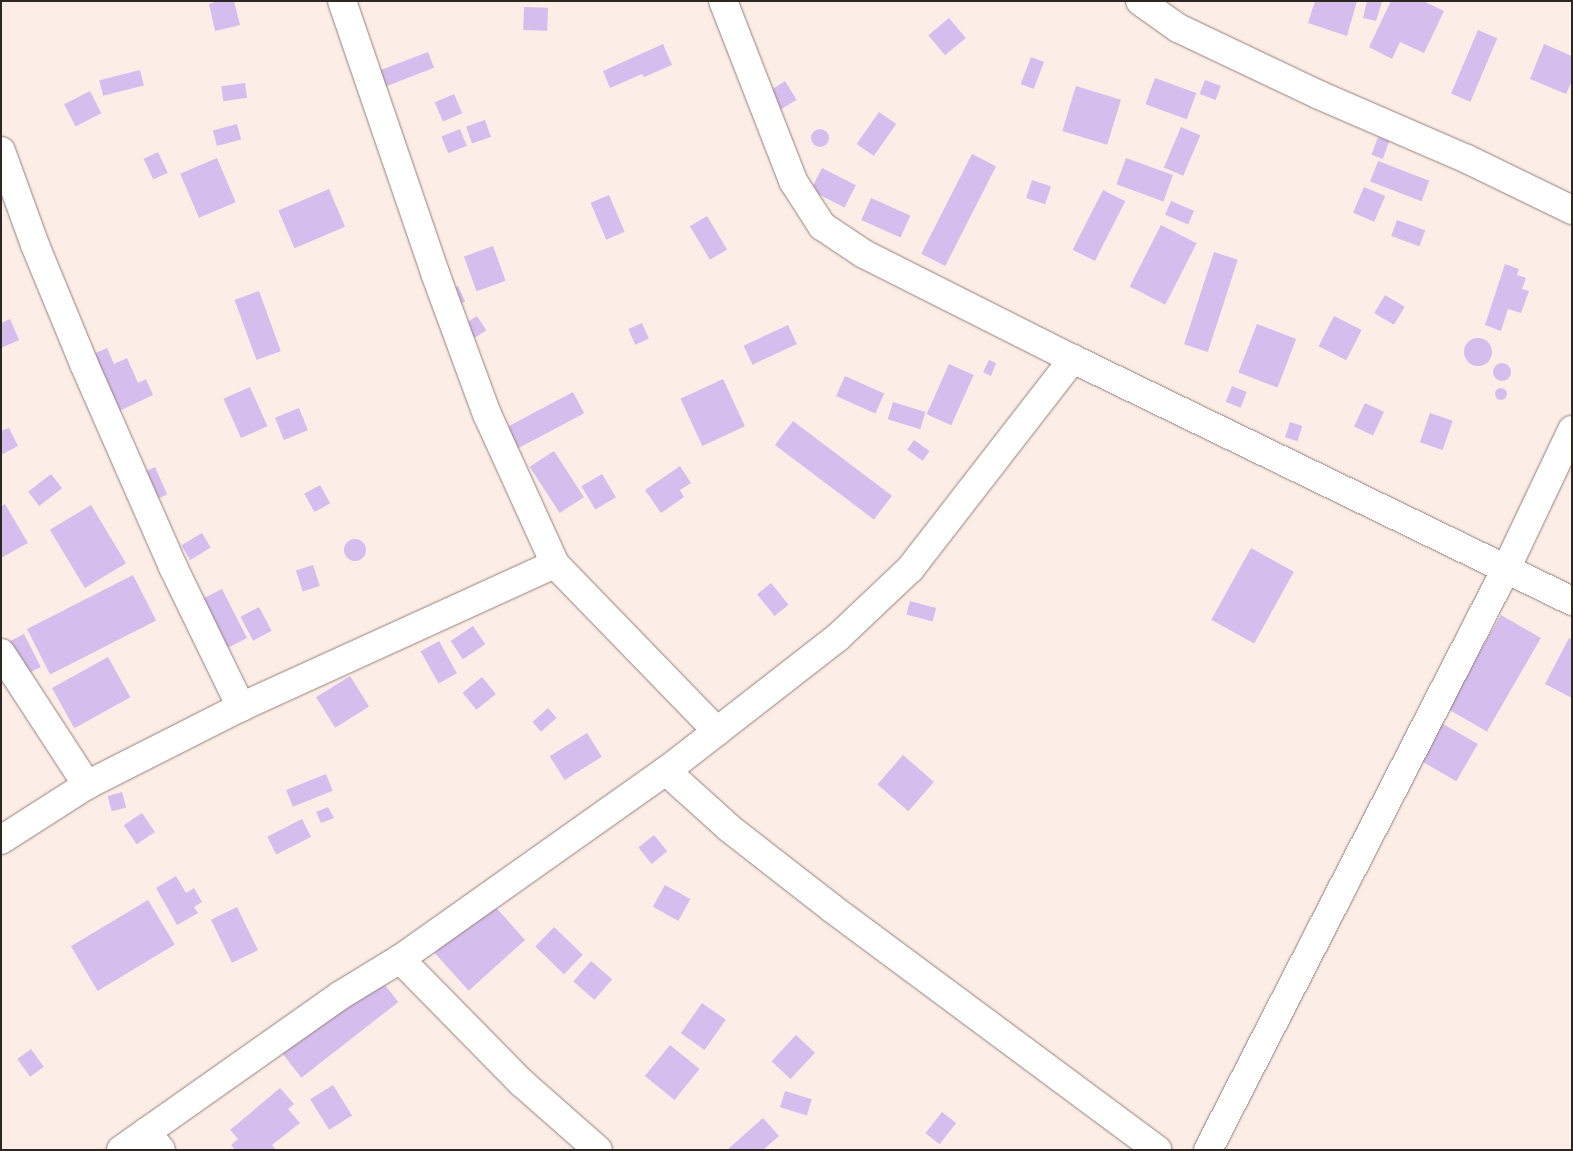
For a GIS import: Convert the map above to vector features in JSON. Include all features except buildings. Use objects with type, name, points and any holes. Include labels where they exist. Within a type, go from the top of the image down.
[{"type":"street","points":[[342,1],[435,273],[487,414],[555,564],[717,731]]},
{"type":"street","points":[[723,1],[793,181],[822,226],[864,254],[1073,359],[1572,601]]},
{"type":"street","points":[[1140,1],[1178,28],[1319,95],[1468,159],[1572,210]]},
{"type":"street","points":[[1,151],[35,245],[84,364],[173,567],[241,707]]},
{"type":"street","points":[[121,1150],[154,1141],[341,995],[400,959],[666,771],[837,638],[910,570],[1073,359]]},
{"type":"street","points":[[1208,1150],[1506,569],[1572,430]]},
{"type":"street","points":[[1,840],[87,785],[241,707],[555,564]]},
{"type":"street","points":[[1,653],[87,785]]},
{"type":"street","points":[[666,771],[729,828],[833,909],[1157,1150]]},
{"type":"street","points":[[400,959],[522,1083],[598,1150]]}]
